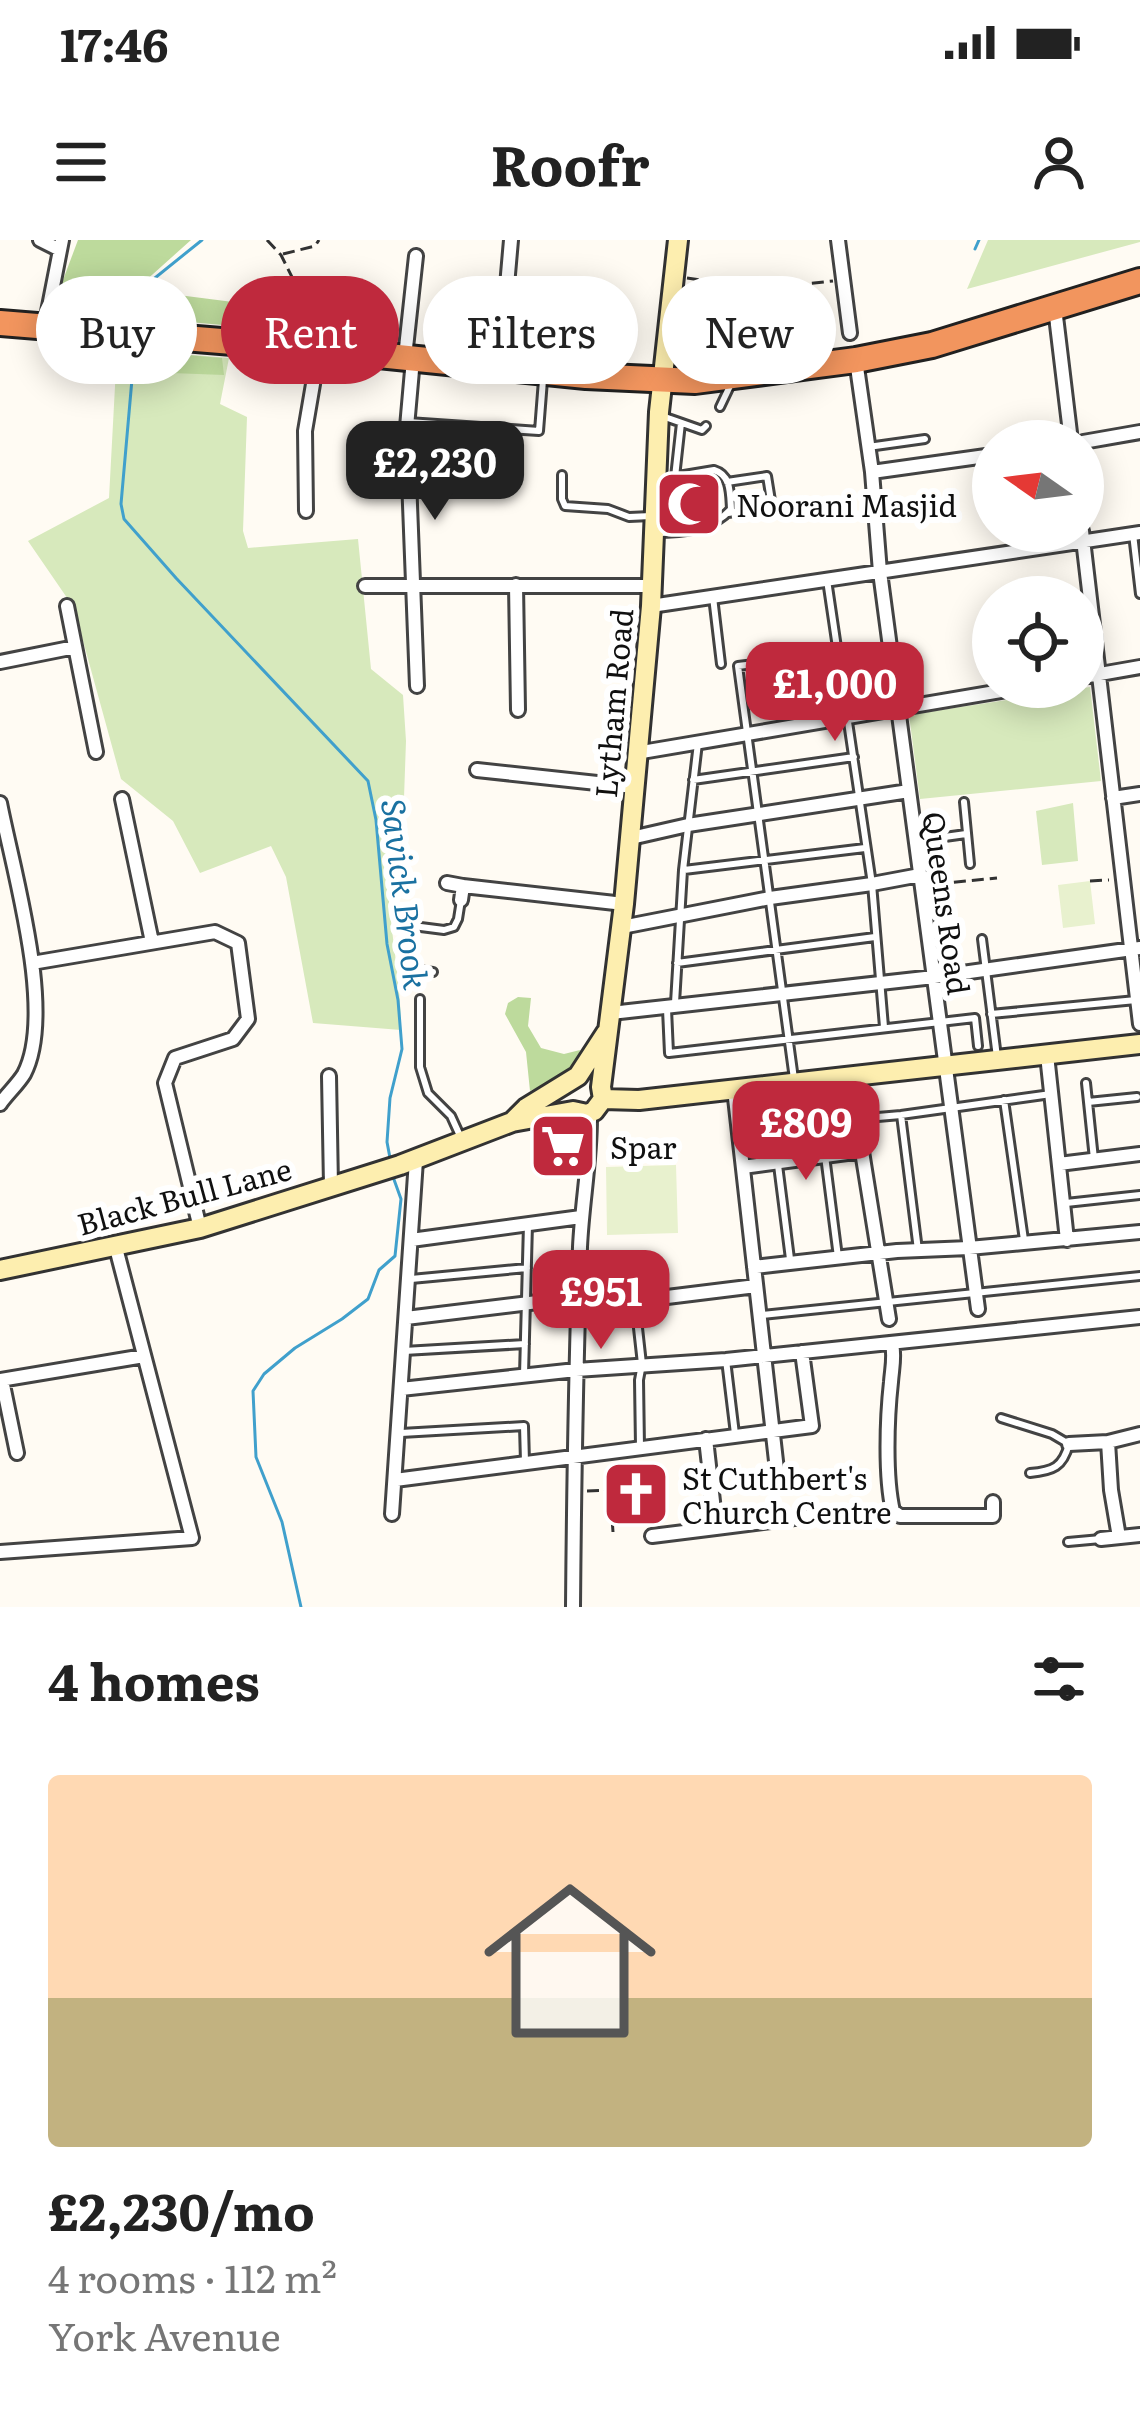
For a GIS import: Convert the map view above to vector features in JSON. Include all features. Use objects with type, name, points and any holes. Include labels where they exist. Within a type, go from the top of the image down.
[{"type":"highway","points":[[836,363],[932,345],[1140,281]]},
{"type":"highway","points":[[0,323],[36,326]]},
{"type":"highway","points":[[399,358],[423,360]]},
{"type":"highway","points":[[638,378],[662,380]]},
{"type":"street","points":[[40,240],[61,245],[55,276]]},
{"type":"street","points":[[508,276],[511,240]]},
{"type":"street","name":"Lytham Road","points":[[674,276],[678,240]]},
{"type":"street","points":[[838,240],[850,333]]},
{"type":"street","points":[[416,256],[408,422],[417,686]]},
{"type":"street","points":[[1055,308],[1068,420]]},
{"type":"street","name":"Queens Road","points":[[856,360],[978,1309]]},
{"type":"street","name":"Lytham Road","points":[[602,1093],[631,838],[655,524],[666,478],[658,415],[662,380]]},
{"type":"street","points":[[306,511],[304,430],[313,384]]},
{"type":"street","points":[[1104,438],[1140,432]]},
{"type":"street","points":[[872,472],[972,458]]},
{"type":"street","points":[[1104,535],[1136,533]]},
{"type":"street","points":[[365,586],[516,585],[713,597],[992,552]]},
{"type":"street","points":[[516,585],[518,710]]},
{"type":"street","points":[[67,606],[97,752]]},
{"type":"street","points":[[0,662],[75,647]]},
{"type":"street","points":[[1104,673],[1140,667]]},
{"type":"street","points":[[636,753],[972,696]]},
{"type":"street","points":[[1103,708],[1136,949],[1140,1024]]},
{"type":"street","points":[[477,770],[634,787]]},
{"type":"street","points":[[631,838],[909,791]]},
{"type":"street","points":[[1113,798],[1140,794]]},
{"type":"street","points":[[122,799],[152,942]]},
{"type":"street","points":[[0,803],[4,848],[32,963],[38,1023],[25,1072],[0,1104]]},
{"type":"street","points":[[622,927],[770,898],[921,880]]},
{"type":"street","points":[[447,884],[462,893],[624,904]]},
{"type":"street","points":[[32,963],[215,932],[238,943],[248,1018],[233,1039],[175,1058],[166,1083],[200,1228]]},
{"type":"street","points":[[610,1021],[671,1007],[1136,949]]},
{"type":"street","name":"Lytham Road","points":[[572,1080],[610,1021]]},
{"type":"street","points":[[602,1093],[638,1100],[1140,1044]]},
{"type":"street","points":[[1047,1055],[1067,1240]]},
{"type":"street","points":[[329,1076],[331,1186]]},
{"type":"street","points":[[850,1077],[889,1318]]},
{"type":"street","points":[[573,1607],[581,1216],[590,1160],[580,1113],[565,1100],[572,1080],[594,1078],[602,1093]]},
{"type":"street","name":"Black Bull Lane","points":[[512,1122],[572,1080]]},
{"type":"street","points":[[734,1089],[777,1470]]},
{"type":"street","points":[[580,1113],[594,1111],[602,1093]]},
{"type":"street","name":"Black Bull Lane","points":[[0,1270],[200,1228],[399,1165],[512,1122],[580,1113]]},
{"type":"street","points":[[742,1167],[862,1151]]},
{"type":"street","points":[[1059,1164],[1140,1154]]},
{"type":"street","points":[[392,1514],[411,1240],[399,1165]]},
{"type":"street","points":[[411,1240],[581,1216]]},
{"type":"street","points":[[754,1267],[1140,1232]]},
{"type":"street","points":[[0,1552],[192,1538],[116,1248]]},
{"type":"street","points":[[406,1318],[526,1303],[635,1301],[756,1286]]},
{"type":"street","points":[[401,1389],[1140,1317]]},
{"type":"street","points":[[892,1343],[888,1453],[893,1511],[899,1516],[993,1516],[993,1502]]},
{"type":"street","points":[[395,1480],[812,1426],[802,1352]]},
{"type":"street","points":[[17,1454],[1,1380],[144,1356]]},
{"type":"street","points":[[1070,1444],[1140,1434]]},
{"type":"street","points":[[706,1439],[716,1528]]},
{"type":"street","points":[[1108,1442],[1119,1537]]},
{"type":"street","points":[[652,1536],[826,1514]]},
{"type":"street","points":[[1101,1539],[1140,1535]]},
{"type":"lane","points":[[408,422],[538,431],[543,384]]},
{"type":"lane","points":[[720,407],[731,384]]},
{"type":"lane","points":[[658,415],[702,430],[706,426]]},
{"type":"lane","points":[[562,475],[565,506],[608,509],[684,533],[711,525],[731,509],[722,473],[714,470],[666,478],[681,423]]},
{"type":"lane","points":[[868,447],[925,439]]},
{"type":"lane","points":[[727,482],[767,476],[772,507],[728,513]]},
{"type":"lane","points":[[1136,533],[1140,595]]},
{"type":"lane","points":[[826,580],[872,884],[884,1027]]},
{"type":"lane","points":[[713,597],[722,664]]},
{"type":"lane","points":[[795,1083],[738,667],[836,654]]},
{"type":"lane","points":[[698,743],[669,1053],[975,1018],[979,1046]]},
{"type":"lane","points":[[693,780],[854,757]]},
{"type":"lane","points":[[964,802],[970,864]]},
{"type":"lane","points":[[916,841],[967,834]]},
{"type":"lane","points":[[683,870],[865,848]]},
{"type":"lane","points":[[433,972],[411,969],[413,926],[454,927],[462,893]]},
{"type":"lane","points":[[676,963],[874,937]]},
{"type":"lane","points":[[982,939],[998,1060]]},
{"type":"lane","points":[[420,999],[420,1067],[428,1093],[451,1116],[462,1142]]},
{"type":"lane","points":[[991,1014],[1139,999]]},
{"type":"lane","points":[[1086,1083],[1094,1159]]},
{"type":"lane","points":[[738,1129],[1051,1094]]},
{"type":"lane","points":[[1088,1102],[1137,1097]]},
{"type":"lane","points":[[1004,1100],[1024,1244]]},
{"type":"lane","points":[[902,1114],[918,1250]]},
{"type":"lane","points":[[825,1156],[838,1258]]},
{"type":"lane","points":[[778,1162],[790,1263]]},
{"type":"lane","points":[[1063,1203],[1140,1195]]},
{"type":"lane","points":[[524,1375],[529,1224]]},
{"type":"lane","points":[[408,1279],[527,1268]]},
{"type":"lane","points":[[760,1316],[1140,1276]]},
{"type":"lane","points":[[635,1301],[642,1364],[640,1447]]},
{"type":"lane","points":[[404,1351],[525,1344]]},
{"type":"lane","points":[[726,1360],[735,1436]]},
{"type":"lane","points":[[1001,1418],[1070,1444],[1057,1467],[1030,1473]]},
{"type":"lane","points":[[398,1433],[524,1426],[525,1462]]},
{"type":"lane","points":[[1068,1542],[1101,1539]]},
{"type":"path","points":[[267,240],[281,254],[292,276]]},
{"type":"path","points":[[281,254],[315,246],[319,240]]},
{"type":"path","points":[[836,281],[842,280]]},
{"type":"path","points":[[921,880],[997,878]]},
{"type":"path","points":[[1090,881],[1123,880]]},
{"type":"path","points":[[573,1491],[608,1490],[613,1532]]},
{"type":"green space","points":[[78,240],[191,240],[151,276],[64,276]]},
{"type":"green space","points":[[988,240],[1140,240],[1140,242],[967,289]]},
{"type":"green space","points":[[197,297],[221,300],[221,325],[197,323]]},
{"type":"green space","points":[[197,355],[221,357],[220,404],[247,417],[243,531],[248,548],[358,539],[371,669],[403,695],[401,883],[388,883],[401,1030],[313,1023],[286,877],[271,846],[200,873],[173,821],[121,779],[74,608],[28,541],[109,498],[115,384],[197,384]]},
{"type":"green space","points":[[197,356],[221,358],[221,375],[197,374]]},
{"type":"green space","points":[[972,705],[1092,708],[1101,781],[920,799],[909,715]]},
{"type":"green space","points":[[1073,803],[1078,861],[1042,865],[1036,811]]},
{"type":"green space","points":[[1090,881],[1095,924],[1063,928],[1058,885]]},
{"type":"green space","points":[[518,997],[531,998],[528,1026],[541,1048],[564,1054],[580,1050],[568,1071],[530,1091],[526,1052],[505,1014],[508,1003]]},
{"type":"green space","points":[[676,1165],[678,1233],[607,1235],[606,1167]]},
{"type":"waterway","name":"Savick Brook","points":[[157,276],[202,240]]},
{"type":"waterway","points":[[975,249],[979,240]]},
{"type":"waterway","name":"Savick Brook","points":[[132,384],[121,504],[124,519],[368,781],[402,1049],[390,1098],[390,1158]]},
{"type":"waterway","name":"Savick Brook","points":[[301,1607],[282,1522],[256,1457],[253,1391],[264,1374],[295,1348],[368,1299],[379,1270],[395,1256],[401,1199],[392,1174]]},
{"type":"place","name":"Noorani Masjid","points":[[689,504]]},
{"type":"place","name":"Spar","points":[[563,1146]]},
{"type":"place","name":"St Cuthbert's Church Centre","points":[[636,1494]]}]
